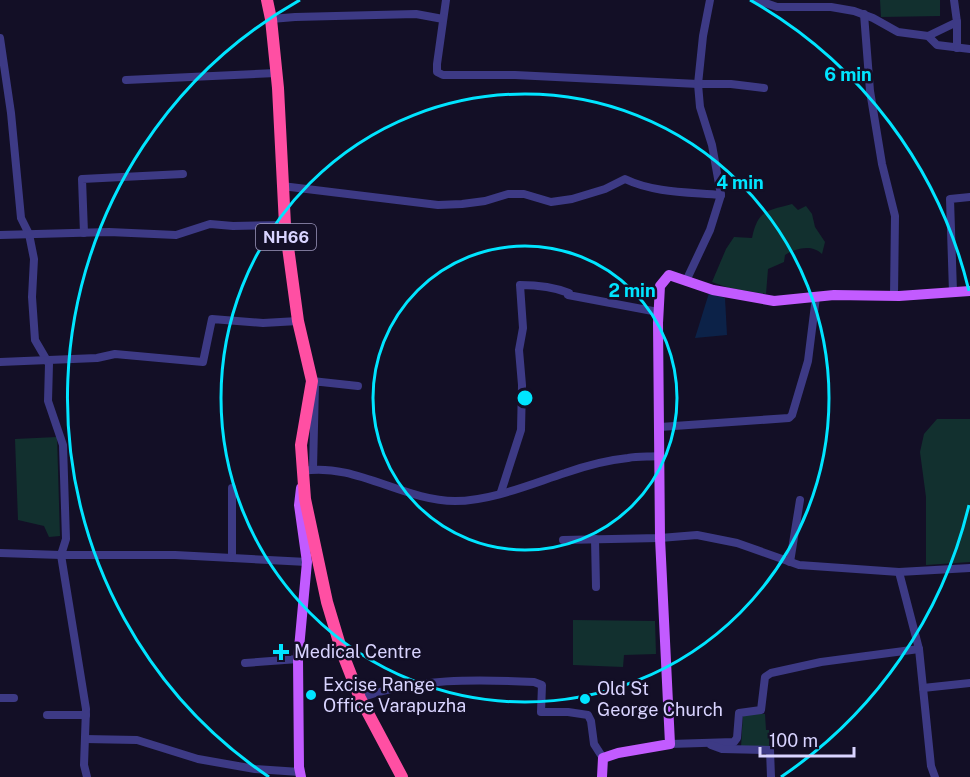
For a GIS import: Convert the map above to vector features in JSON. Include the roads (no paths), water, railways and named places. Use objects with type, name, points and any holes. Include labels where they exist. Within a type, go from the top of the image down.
[{"type":"highway","name":"NH66","points":[[267,0],[276,73],[285,225],[298,321],[312,381],[301,446],[308,470],[305,499],[327,602],[342,652],[360,698],[402,777]]},
{"type":"main road","points":[[602,777],[603,758],[618,753],[670,744],[660,538],[658,312],[660,286],[669,275],[713,290],[774,301],[816,297],[894,296],[970,291]]},
{"type":"main road","points":[[300,775],[298,660],[307,562],[299,505],[308,470]]},
{"type":"street","points":[[446,0],[437,72],[443,75],[515,75],[731,84],[764,88]]},
{"type":"street","points":[[686,281],[710,230],[721,195],[711,145],[700,107],[699,84],[703,36],[710,0]]},
{"type":"street","points":[[757,0],[777,7],[831,7],[864,14],[898,32],[928,36],[957,22]]},
{"type":"street","points":[[954,0],[957,48]]},
{"type":"street","points":[[271,19],[295,16],[416,14],[443,19]]},
{"type":"street","points":[[864,14],[870,91],[882,165],[895,216],[894,296]]},
{"type":"street","points":[[928,36],[937,45],[970,49]]},
{"type":"street","points":[[0,38],[11,113],[21,218],[29,234],[34,259],[32,297],[35,340],[49,364],[48,401],[63,445],[66,539],[61,555],[86,715],[84,765],[87,777]]},
{"type":"street","points":[[126,80],[276,73]]},
{"type":"street","points":[[84,232],[82,179],[183,174]]},
{"type":"street","points":[[282,186],[438,205],[477,202],[508,194],[524,194],[551,202],[572,199],[605,189],[625,179],[637,185],[664,190],[721,195]]},
{"type":"street","points":[[953,292],[950,199],[970,197]]},
{"type":"street","points":[[0,235],[84,232],[176,235],[210,224],[285,225]]},
{"type":"street","points":[[501,492],[521,430],[522,385],[519,350],[523,328],[520,285],[547,287],[566,291],[569,293],[568,296],[658,312]]},
{"type":"street","points":[[660,427],[789,418],[792,415],[808,362],[816,297]]},
{"type":"street","points":[[0,362],[97,358],[115,354],[203,362],[212,319],[263,323],[298,321]]},
{"type":"street","points":[[312,381],[358,386]]},
{"type":"street","points":[[308,470],[350,475],[429,498],[453,501],[476,500],[565,473],[628,458],[660,456]]},
{"type":"street","points":[[232,488],[232,558]]},
{"type":"street","points":[[790,562],[800,500]]},
{"type":"street","points":[[563,540],[697,536],[737,543],[790,562],[821,567],[899,572],[970,568]]},
{"type":"street","points":[[595,539],[596,587]]},
{"type":"street","points":[[0,553],[175,555],[307,562]]},
{"type":"street","points":[[899,572],[919,649],[934,777],[929,777]]},
{"type":"street","points":[[670,744],[734,742],[737,738],[739,712],[761,710],[765,677],[771,673],[821,662],[919,649]]},
{"type":"street","points":[[245,663],[298,660]]},
{"type":"street","points":[[360,698],[393,688],[445,681],[479,679],[534,682],[542,685],[541,712],[588,715],[594,744],[603,758]]},
{"type":"street","points":[[923,688],[970,684]]},
{"type":"street","points":[[0,698],[14,698]]},
{"type":"street","points":[[47,715],[86,715]]},
{"type":"street","points":[[85,739],[137,740],[198,759],[300,775]]},
{"type":"street","points":[[708,743],[722,749],[770,750],[771,777]]},
{"type":"water","points":[[709,293],[725,298],[727,335],[695,338]]},
{"type":"place","name":"Medical Centre","points":[[281,652]]},
{"type":"place","name":"Excise Range Office Varapuzha","points":[[311,695]]},
{"type":"place","name":"Old St George Church","points":[[585,699]]}]
